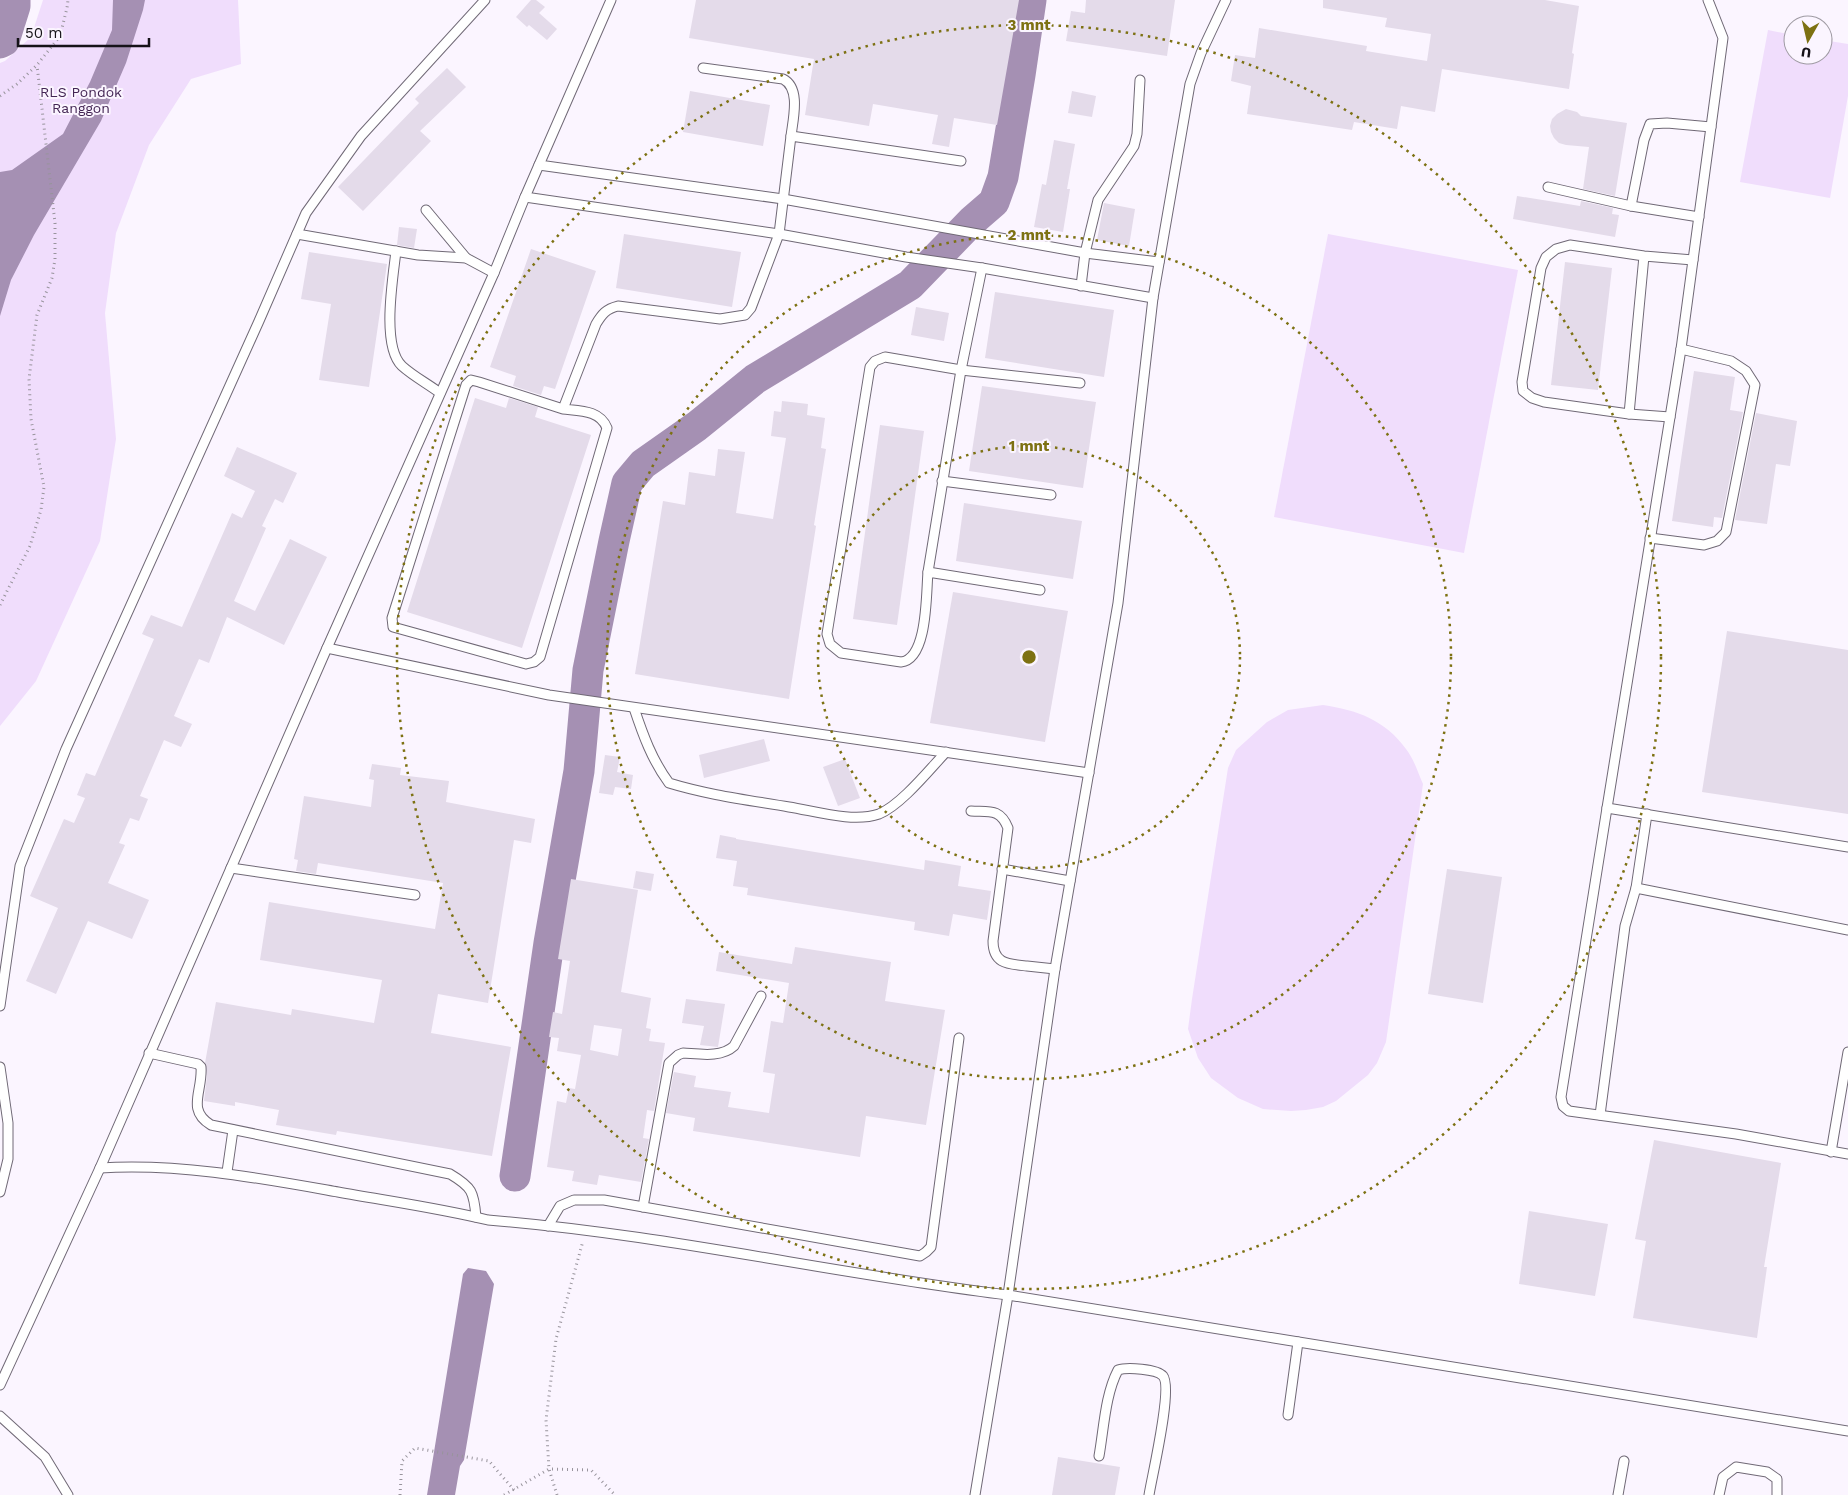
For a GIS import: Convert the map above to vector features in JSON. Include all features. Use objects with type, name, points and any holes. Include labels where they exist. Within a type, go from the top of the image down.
[{"type":"lane","points":[[0,1006],[20,866],[66,749],[306,213],[361,136],[486,0]]},
{"type":"lane","points":[[0,1385],[100,1168],[327,648],[494,274],[525,197],[611,0]]},
{"type":"lane","points":[[975,1495],[1008,1295],[1070,881],[1118,603],[1153,298],[1159,262],[1190,84],[1201,53],[1226,0]]},
{"type":"lane","points":[[1708,0],[1723,38],[1681,349],[1561,1097],[1563,1106],[1569,1111],[1736,1134],[1848,1154]]},
{"type":"lane","points":[[563,408],[596,324],[602,314],[609,308],[618,306],[720,319],[745,315],[751,308],[779,234],[791,136],[794,98],[792,88],[789,82],[783,79],[703,68]]},
{"type":"lane","points":[[1081,286],[1084,254],[1098,200],[1134,146],[1137,134],[1140,80]]},
{"type":"lane","points":[[1631,206],[1644,140],[1650,124],[1667,122],[1711,127]]},
{"type":"lane","points":[[791,136],[961,161]]},
{"type":"lane","points":[[539,165],[783,199],[1084,254],[1159,262]]},
{"type":"lane","points":[[1548,187],[1631,206],[1699,216]]},
{"type":"lane","points":[[525,197],[779,234],[1153,298]]},
{"type":"lane","points":[[426,210],[466,258],[494,274]]},
{"type":"lane","points":[[297,234],[418,255],[466,258]]},
{"type":"lane","points":[[1670,417],[1629,414],[1544,402],[1532,398],[1524,391],[1522,382],[1541,268],[1546,258],[1556,250],[1570,245],[1644,256],[1693,260]]},
{"type":"lane","points":[[396,251],[389,318],[391,344],[400,365],[440,393]]},
{"type":"lane","points":[[1629,414],[1644,256]]},
{"type":"lane","points":[[982,268],[961,370],[942,481],[928,572],[922,637],[914,655],[908,661],[901,662],[841,653],[830,644],[827,634],[870,367],[875,361],[885,357],[961,370],[1080,383]]},
{"type":"lane","points":[[1650,538],[1704,545],[1717,541],[1726,532],[1755,385],[1746,371],[1731,362],[1681,349]]},
{"type":"lane","points":[[471,380],[563,408],[594,414],[604,420],[607,428],[540,657],[534,662],[526,664],[393,627],[392,618],[466,385],[471,380]]},
{"type":"lane","points":[[942,481],[1051,495]]},
{"type":"lane","points":[[928,572],[1040,590]]},
{"type":"lane","points":[[327,648],[549,695],[1089,773]]},
{"type":"lane","points":[[634,708],[646,744],[660,771],[669,783],[747,801],[838,816],[866,816],[878,814],[889,809],[946,752]]},
{"type":"lane","points":[[1608,808],[1848,847]]},
{"type":"lane","points":[[970,811],[996,812],[1004,818],[1008,828],[993,941],[993,950],[996,956],[1004,963],[1056,969]]},
{"type":"lane","points":[[1600,1115],[1625,926],[1636,888],[1647,814]]},
{"type":"lane","points":[[231,868],[415,895]]},
{"type":"lane","points":[[1002,869],[1070,881]]},
{"type":"lane","points":[[1636,888],[1848,930]]},
{"type":"lane","points":[[643,1207],[669,1063],[683,1053],[717,1054],[729,1051],[734,1046],[761,996]]},
{"type":"lane","points":[[548,1226],[560,1206],[574,1200],[604,1200],[920,1256],[931,1247],[959,1038]]},
{"type":"lane","points":[[1831,1152],[1848,1052]]},
{"type":"lane","points":[[149,1053],[198,1064],[201,1067],[196,1108],[199,1116],[211,1125],[450,1174],[465,1183],[472,1190],[476,1217]]},
{"type":"lane","points":[[0,1066],[8,1123],[8,1159],[0,1192]]},
{"type":"lane","points":[[227,1172],[233,1130]]},
{"type":"lane","points":[[100,1168],[126,1166],[227,1172],[488,1220],[585,1231],[948,1288],[1008,1295],[1848,1431]]},
{"type":"lane","points":[[1288,1415],[1298,1342]]},
{"type":"lane","points":[[1099,1456],[1109,1396],[1118,1370],[1125,1368],[1158,1372],[1164,1377],[1166,1386],[1165,1406],[1149,1495]]},
{"type":"lane","points":[[0,1416],[45,1457],[68,1495]]},
{"type":"lane","points":[[1618,1495],[1624,1461]]},
{"type":"lane","points":[[1719,1495],[1723,1477],[1736,1467],[1767,1472],[1778,1479],[1777,1495]]},
{"type":"path","points":[[0,96],[17,84],[37,65],[60,36],[68,0]]},
{"type":"path","points":[[0,605],[30,546],[41,510],[44,487],[31,419],[29,379],[37,315],[52,278],[56,259],[37,65]]},
{"type":"path","points":[[557,1495],[549,1469],[546,1420],[556,1338],[585,1231]]},
{"type":"path","points":[[400,1495],[402,1461],[415,1448],[489,1461],[514,1490]]},
{"type":"path","points":[[504,1495],[549,1469],[591,1470],[615,1495]]},
{"type":"green space","name":"RLS Pondok Ranggon","points":[[43,0],[238,0],[241,64],[191,79],[149,145],[116,233],[105,313],[116,439],[100,541],[36,681],[0,726],[0,63],[5,61],[31,37]]},
{"type":"green space","points":[[1768,30],[1783,33],[1783,65],[1833,65],[1833,42],[1848,44],[1848,96],[1830,198],[1740,182]]},
{"type":"green space","points":[[1328,234],[1518,270],[1464,553],[1274,517]]},
{"type":"green space","points":[[1323,705],[1359,713],[1389,731],[1409,753],[1423,784],[1386,1042],[1377,1063],[1368,1075],[1336,1101],[1323,1107],[1306,1110],[1263,1109],[1238,1098],[1211,1078],[1198,1058],[1188,1029],[1192,999],[1228,768],[1236,750],[1267,722],[1288,710]]},
{"type":"shaded area","points":[[113,0],[145,0],[126,63],[101,121],[34,235],[11,280],[0,316],[0,172],[12,170],[63,134],[90,82],[112,30]]},
{"type":"shaded area","points":[[468,1268],[486,1271],[494,1284],[464,1460],[460,1466],[455,1495],[427,1495],[463,1274]]},
{"type":"building","points":[[531,0],[536,0],[545,7],[539,13],[557,29],[547,40],[516,17]]},
{"type":"building","points":[[696,0],[1019,0],[997,125],[954,118],[949,147],[932,144],[938,115],[873,104],[869,126],[805,115],[814,59],[689,38]]},
{"type":"building","points":[[1086,0],[1175,0],[1167,56],[1066,41],[1071,11],[1085,13]]},
{"type":"building","points":[[1323,0],[1545,0],[1579,6],[1569,89],[1442,69],[1435,112],[1401,106],[1397,129],[1354,122],[1352,130],[1247,114],[1251,86],[1231,81],[1235,55],[1255,58],[1259,28],[1367,46],[1366,51],[1427,61],[1431,34],[1385,27],[1387,18],[1323,8]]},
{"type":"building","points":[[447,68],[466,87],[420,131],[431,141],[363,211],[338,187],[419,103],[415,99]]},
{"type":"building","points":[[690,91],[770,105],[763,146],[683,132]]},
{"type":"building","points":[[1072,91],[1096,96],[1092,117],[1068,113]]},
{"type":"building","points":[[1566,109],[1577,112],[1581,116],[1627,123],[1615,196],[1583,189],[1589,147],[1566,145],[1559,143],[1554,138],[1550,126],[1552,119]]},
{"type":"building","points":[[1054,140],[1075,144],[1067,189],[1070,189],[1063,232],[1034,227],[1042,184],[1046,185]]},
{"type":"building","points":[[1517,196],[1580,206],[1581,201],[1613,208],[1612,214],[1619,215],[1615,237],[1513,219]]},
{"type":"building","points":[[1104,203],[1135,209],[1129,246],[1097,240]]},
{"type":"building","points":[[399,227],[417,229],[414,248],[397,245]]},
{"type":"building","points":[[624,234],[741,252],[732,307],[616,288]]},
{"type":"building","points":[[531,249],[596,271],[555,389],[544,386],[541,395],[513,386],[516,376],[490,367]]},
{"type":"building","points":[[309,252],[387,264],[369,387],[319,380],[331,304],[301,299]]},
{"type":"building","points":[[1565,262],[1612,268],[1598,390],[1551,385]]},
{"type":"building","points":[[995,292],[1114,310],[1104,377],[985,358]]},
{"type":"building","points":[[916,307],[949,313],[944,341],[911,335]]},
{"type":"building","points":[[1694,371],[1735,377],[1730,410],[1743,412],[1722,518],[1714,517],[1713,527],[1672,521]]},
{"type":"building","points":[[982,386],[1096,402],[1083,488],[969,471]]},
{"type":"building","points":[[475,398],[506,408],[509,398],[538,407],[535,417],[591,435],[522,648],[407,612]]},
{"type":"building","points":[[782,401],[808,404],[807,415],[825,418],[821,448],[826,449],[789,699],[635,674],[663,501],[685,505],[689,472],[715,476],[718,449],[745,452],[736,513],[773,519],[786,438],[771,436],[774,411],[781,412]]},
{"type":"building","points":[[1756,413],[1797,421],[1790,466],[1776,464],[1767,524],[1735,520]]},
{"type":"building","points":[[880,425],[924,431],[897,625],[853,619]]},
{"type":"building","points":[[237,447],[297,473],[283,503],[275,499],[262,526],[266,528],[234,601],[255,611],[290,539],[327,557],[284,645],[227,617],[209,663],[199,659],[174,716],[192,724],[181,747],[164,740],[140,796],[148,799],[139,821],[130,818],[119,843],[125,845],[108,883],[149,900],[132,939],[88,921],[56,994],[26,981],[58,908],[30,896],[64,819],[74,823],[85,798],[77,795],[86,773],[95,776],[154,639],[142,634],[151,615],[182,627],[232,513],[242,518],[255,491],[224,476]]},
{"type":"building","points":[[964,503],[1082,521],[1073,579],[956,561]]},
{"type":"building","points":[[953,592],[1068,611],[1045,742],[930,723]]},
{"type":"building","points":[[1727,631],[1848,650],[1848,814],[1702,792]]},
{"type":"building","points":[[764,739],[770,761],[704,778],[699,755]]},
{"type":"building","points":[[605,755],[620,757],[617,772],[633,775],[631,789],[615,787],[613,795],[599,793]]},
{"type":"building","points":[[845,759],[860,798],[838,806],[823,767]]},
{"type":"building","points":[[372,764],[401,768],[400,775],[449,781],[446,802],[535,819],[531,843],[514,840],[488,1003],[438,994],[431,1033],[511,1047],[492,1156],[337,1131],[336,1135],[276,1125],[279,1110],[235,1102],[235,1106],[204,1101],[207,1076],[205,1063],[216,1002],[291,1015],[292,1009],[374,1023],[382,980],[260,960],[269,902],[435,929],[443,883],[318,863],[316,874],[296,871],[298,860],[294,859],[304,796],[371,807],[374,780],[369,779]]},
{"type":"building","points":[[720,835],[924,870],[925,860],[961,866],[958,886],[991,891],[987,920],[953,914],[949,936],[914,930],[915,922],[747,895],[748,888],[733,886],[737,861],[716,858]]},
{"type":"building","points":[[1447,869],[1502,877],[1483,1003],[1428,994]]},
{"type":"building","points":[[636,871],[654,874],[651,891],[633,888]]},
{"type":"building","points":[[571,879],[638,890],[621,992],[651,998],[646,1028],[651,1029],[649,1041],[665,1043],[654,1111],[647,1110],[643,1138],[649,1139],[641,1182],[599,1175],[597,1185],[572,1181],[574,1171],[547,1167],[557,1101],[566,1103],[569,1088],[575,1089],[581,1055],[557,1051],[559,1038],[549,1037],[553,1012],[562,1014],[570,961],[558,959]],"holes":[[[594,1025],[622,1029],[618,1056],[590,1050]]]},
{"type":"building","points":[[795,947],[891,962],[885,1001],[945,1010],[926,1125],[866,1116],[860,1157],[693,1131],[695,1118],[666,1113],[674,1072],[696,1076],[694,1087],[731,1092],[728,1107],[769,1113],[775,1074],[763,1072],[771,1021],[783,1023],[789,983],[716,971],[719,952],[792,964]]},
{"type":"building","points":[[686,999],[725,1004],[718,1047],[700,1045],[704,1026],[682,1023]]},
{"type":"building","points":[[1654,1140],[1781,1163],[1764,1267],[1767,1267],[1757,1338],[1633,1318],[1646,1241],[1635,1239]]},
{"type":"building","points":[[1529,1211],[1608,1224],[1595,1296],[1519,1284]]},
{"type":"building","points":[[1058,1457],[1120,1467],[1115,1495],[1052,1495]]},
{"type":"waterway","points":[[0,43],[4,41],[15,6],[15,0]]},
{"type":"waterway","points":[[515,1176],[549,943],[579,771],[588,670],[627,483],[643,464],[697,426],[755,379],[910,285],[972,221],[994,202],[1003,177],[1031,0]]}]
